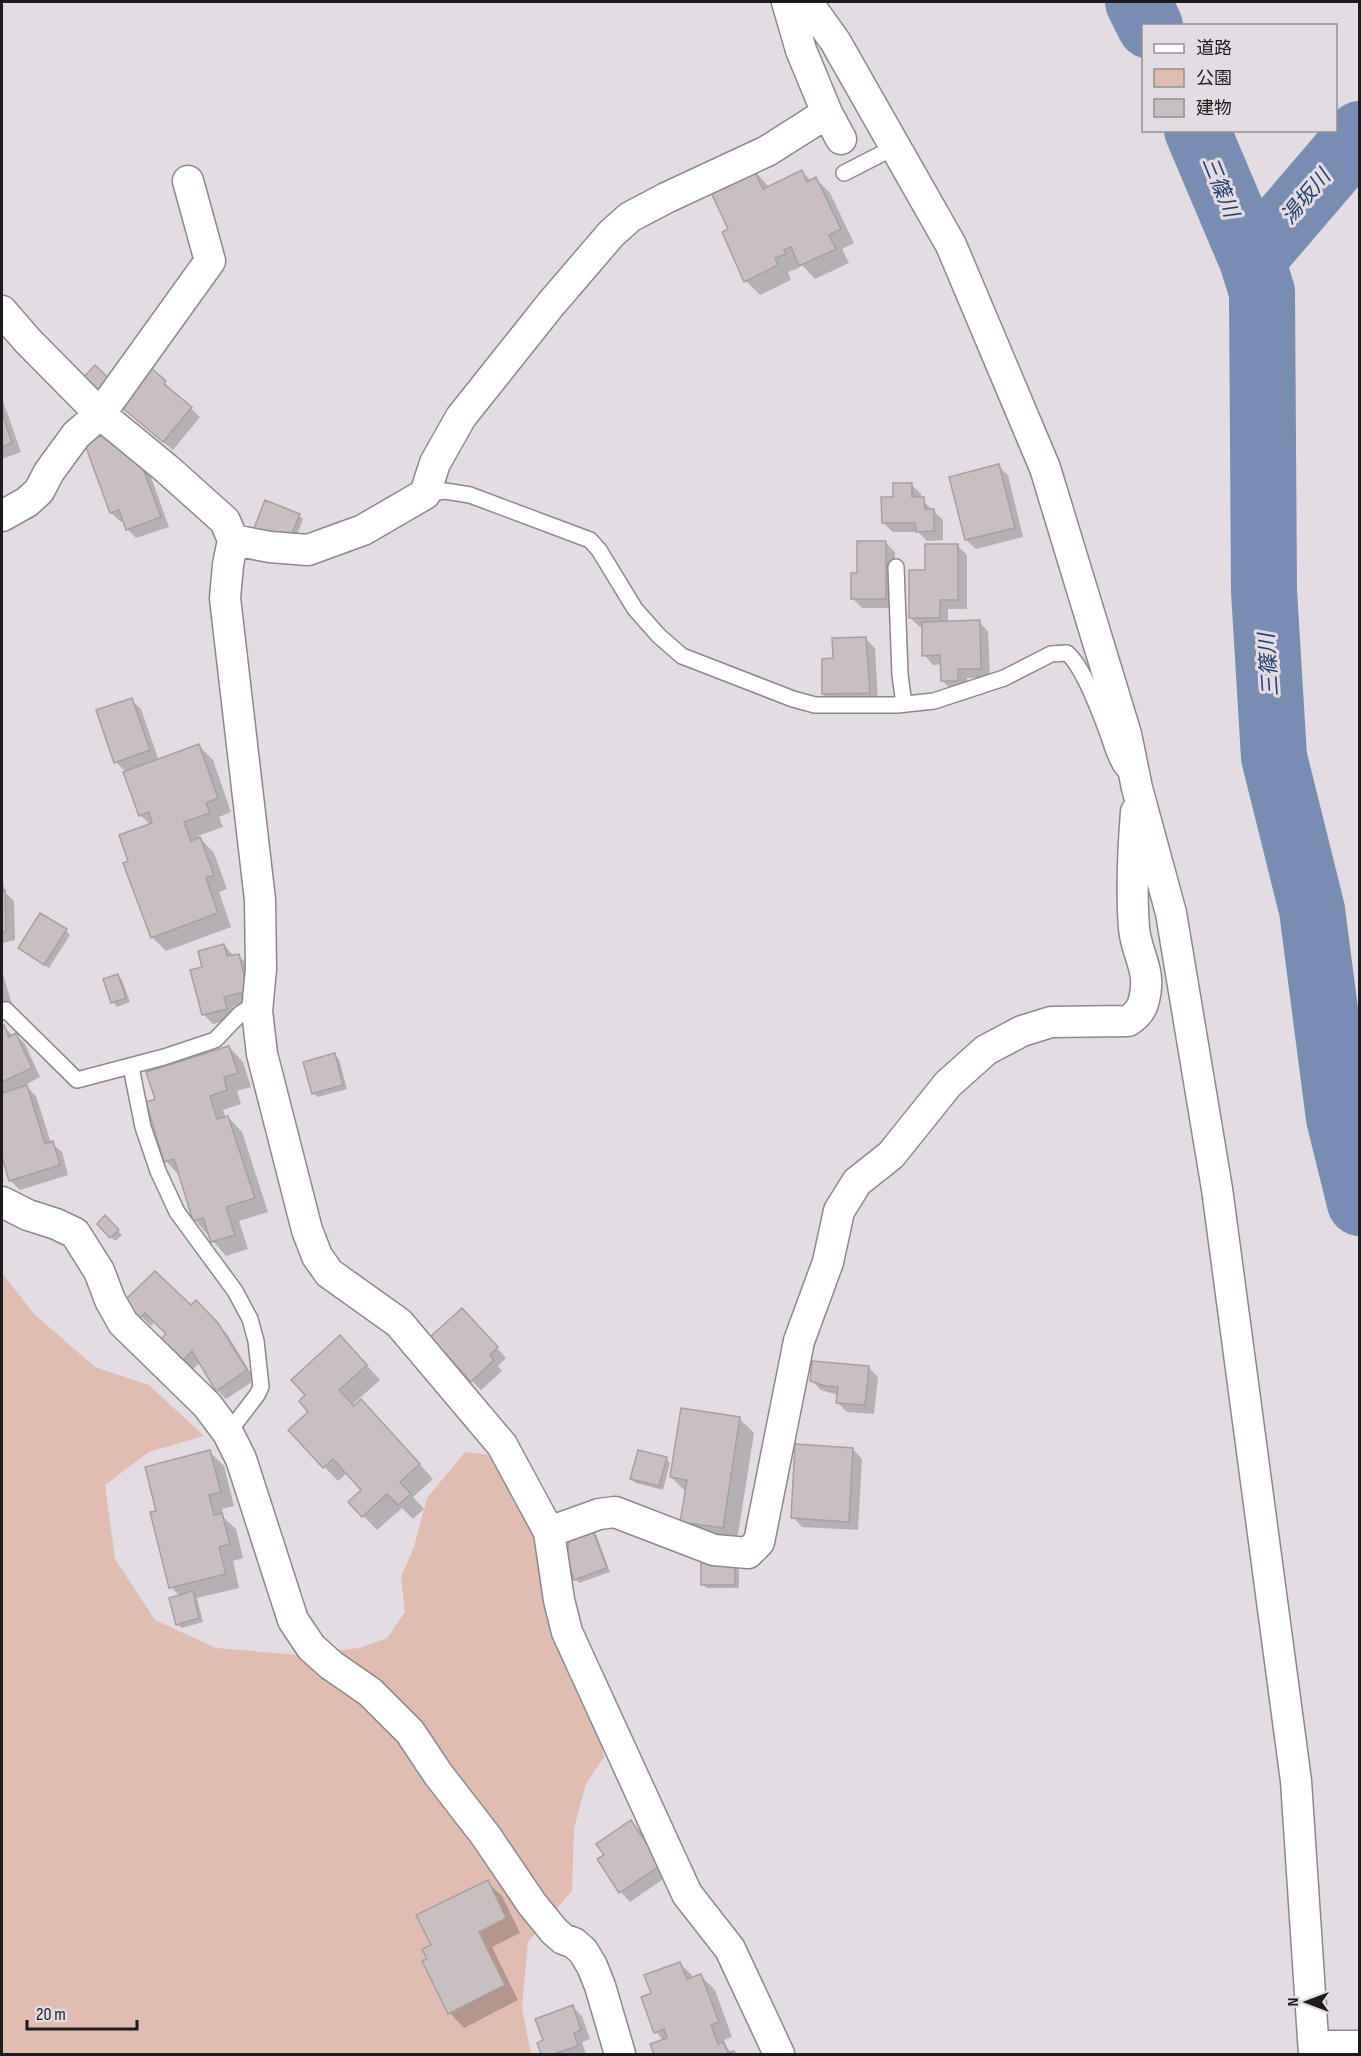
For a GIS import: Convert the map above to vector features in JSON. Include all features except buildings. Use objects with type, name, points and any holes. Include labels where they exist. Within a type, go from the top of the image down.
[{"type":"street","points":[[787,2],[801,50],[841,139]]},
{"type":"street","points":[[807,2],[835,40],[951,245],[1045,468],[1126,734],[1137,788],[1171,913],[1220,1212],[1296,1781],[1319,2049],[1359,2046]]},
{"type":"street","points":[[233,540],[270,547],[308,550],[363,530],[425,494],[435,463],[460,417],[611,234],[630,217],[767,151],[827,112]]},
{"type":"street","points":[[2,516],[27,502],[39,491],[49,472],[76,435],[100,414],[210,261],[188,181]]},
{"type":"street","points":[[2,311],[27,340],[100,414],[194,492],[225,521],[233,540],[225,598],[260,900],[261,969],[258,1003],[262,1054],[296,1193],[317,1256],[329,1273],[399,1323],[502,1445],[549,1532],[559,1600],[567,1632],[687,1894],[730,1949],[779,2055]]},
{"type":"street","points":[[549,1532],[600,1514],[615,1512],[714,1550],[747,1553],[759,1542],[800,1341],[828,1262],[839,1211],[858,1182],[891,1155],[948,1084],[986,1050],[1022,1031],[1052,1022],[1128,1021],[1138,1015],[1144,1000],[1146,971],[1134,930],[1132,854],[1137,788]]},
{"type":"street","points":[[2,1202],[28,1215],[75,1233],[99,1271],[110,1300],[123,1323],[207,1405],[228,1433],[241,1459],[292,1620],[311,1647],[331,1665],[370,1692],[410,1732],[438,1774],[486,1836],[532,1904],[554,1931],[583,1951],[600,1986],[620,2055]]},
{"type":"lane","points":[[844,173],[895,147]]},
{"type":"lane","points":[[425,494],[445,491],[470,495],[590,540],[599,550],[634,609],[659,636],[682,656],[793,699],[815,705],[904,704],[934,701],[1004,678],[1052,654],[1066,653],[1076,660],[1119,763],[1137,788]]},
{"type":"lane","points":[[896,567],[900,675],[904,704]]},
{"type":"lane","points":[[2,1012],[6,1010],[77,1080],[131,1067],[215,1040],[241,1013],[258,1003]]},
{"type":"lane","points":[[131,1067],[143,1127],[158,1171],[177,1212],[235,1291],[250,1319],[256,1341],[261,1387],[258,1395],[228,1433]]},
{"type":"green space","points":[[2,1273],[35,1315],[95,1367],[149,1385],[204,1436],[149,1452],[105,1485],[115,1559],[155,1620],[216,1648],[299,1655],[359,1648],[387,1638],[405,1612],[401,1577],[414,1547],[427,1498],[465,1452],[491,1455],[542,1548],[604,1757],[586,1784],[574,1828],[572,1891],[528,1942],[522,2007],[531,2054],[2,2054]]},
{"type":"waterway","name":"三篠川","points":[[1138,2],[1149,24]]},
{"type":"waterway","name":"三篠川","points":[[1198,132],[1252,260],[1262,292],[1264,591],[1274,757],[1312,910],[1339,1118],[1360,1203]]},
{"type":"waterway","name":"湯坂川","points":[[1252,260],[1360,134]]}]
